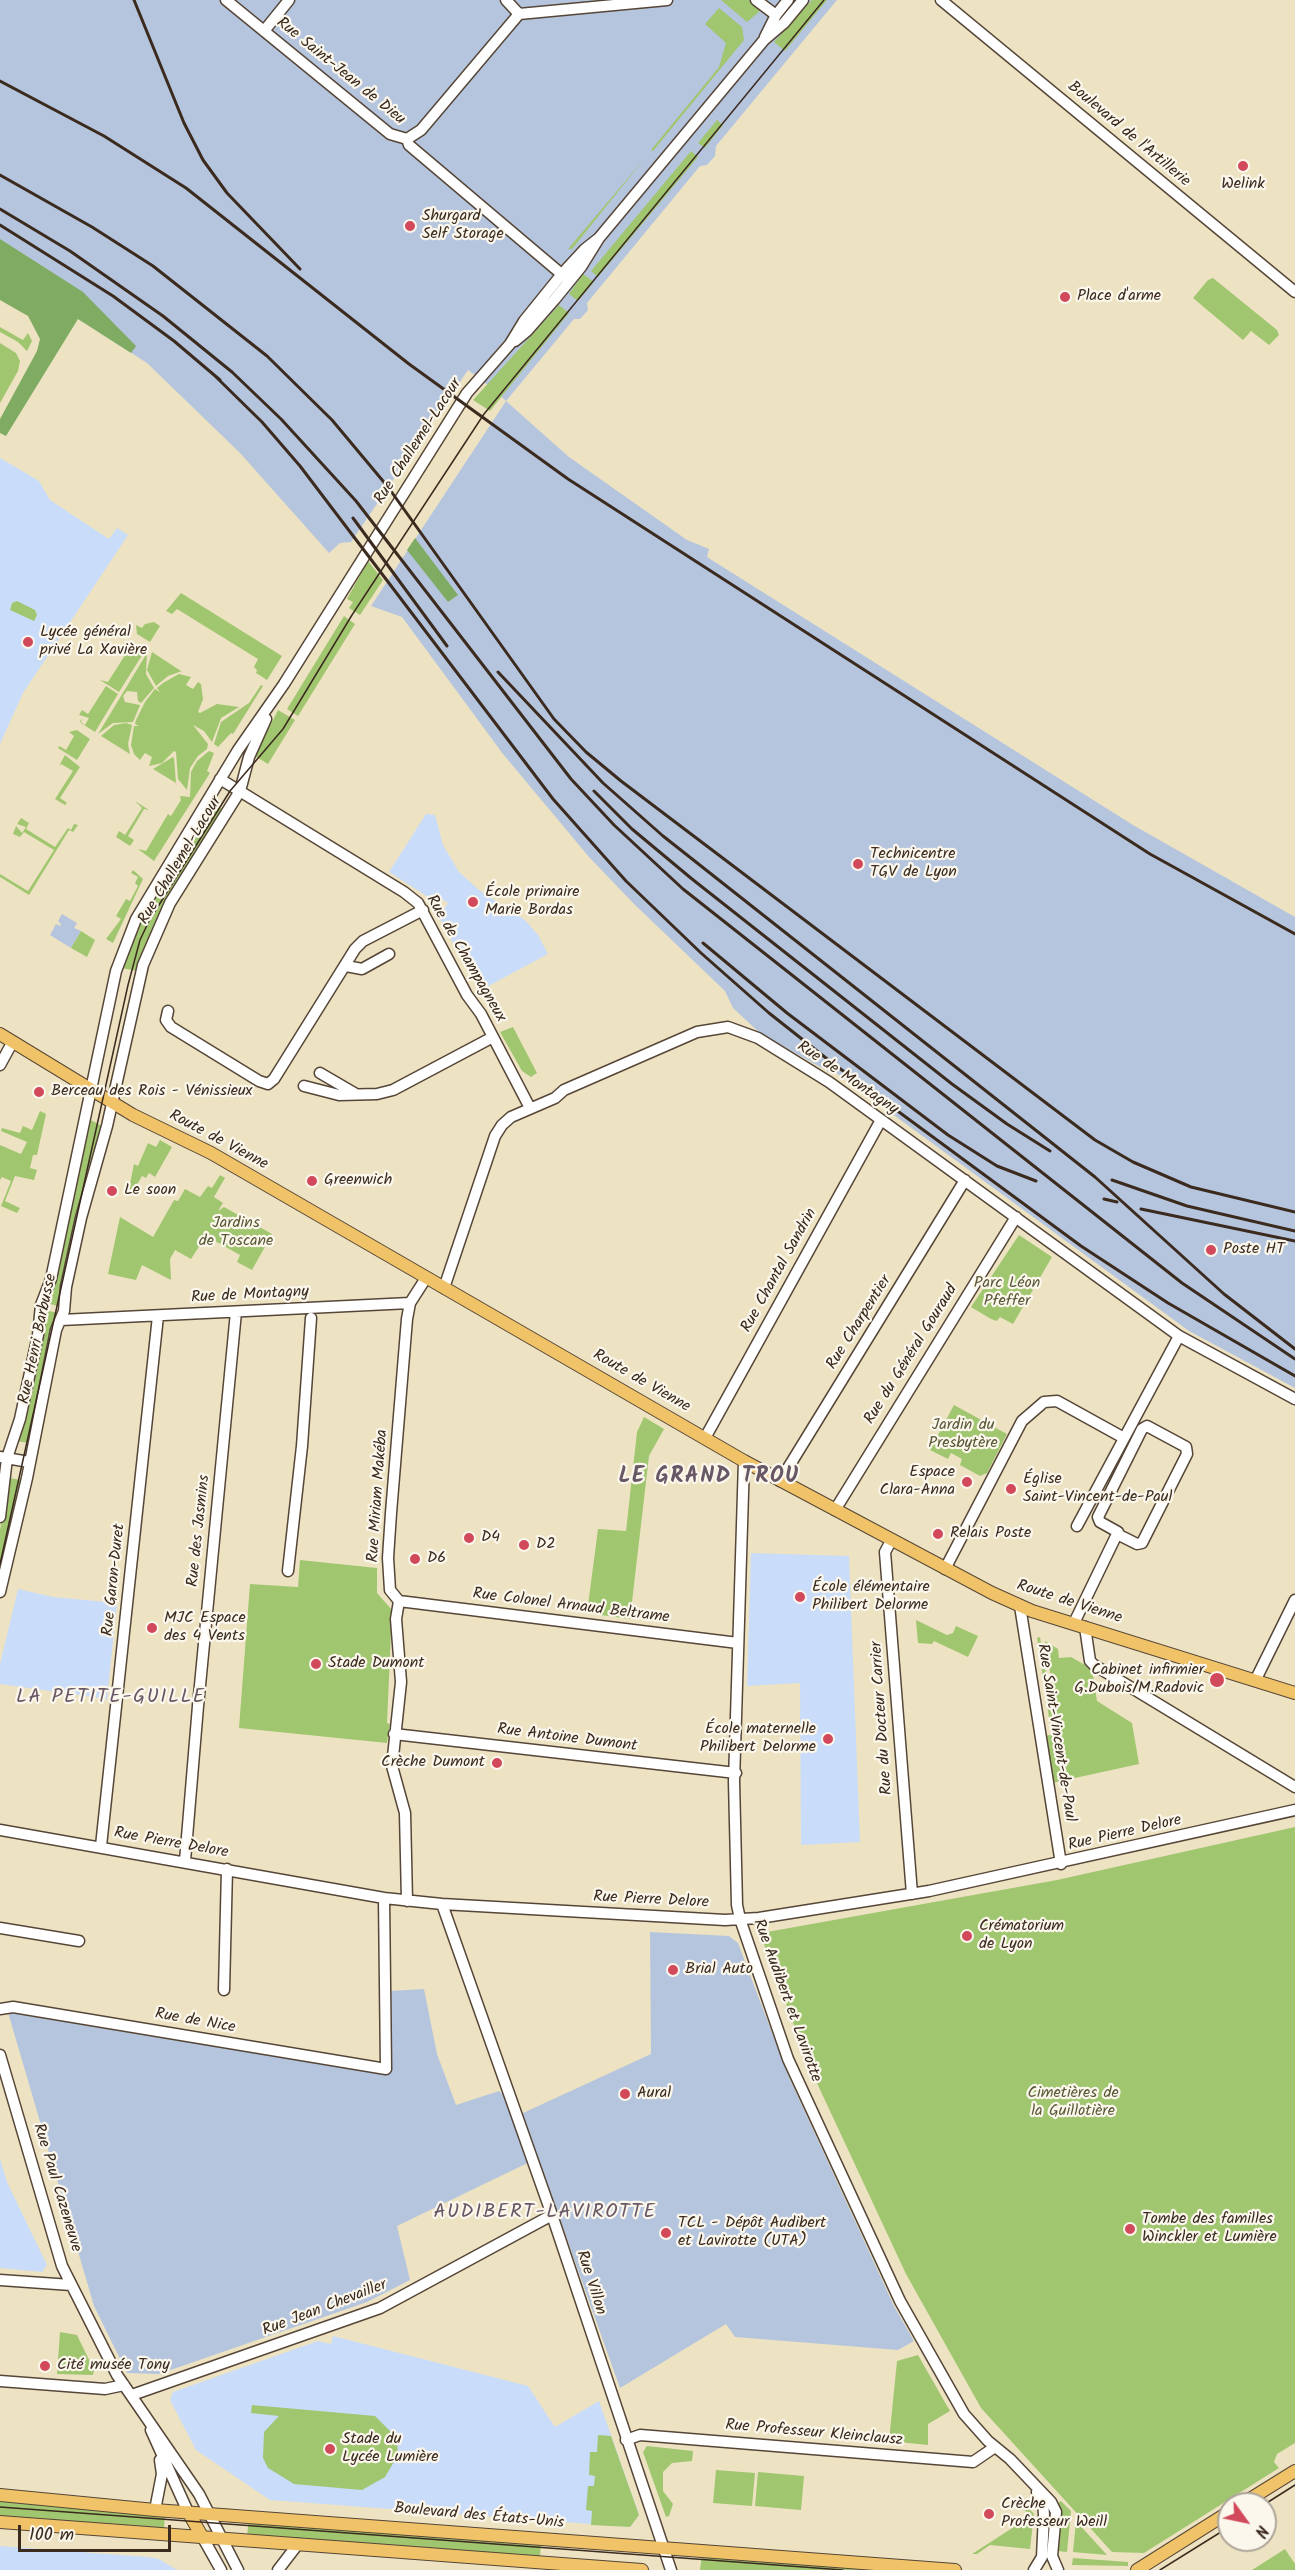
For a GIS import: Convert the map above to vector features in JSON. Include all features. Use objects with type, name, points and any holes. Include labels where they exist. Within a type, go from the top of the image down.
[{"type":"main road","name":"Route de Vienne","points":[[0,1034],[12,1043],[91,1084],[744,1461],[945,1569],[1020,1606],[1295,1693]]},
{"type":"main road","points":[[1261,2492],[1295,2471]]},
{"type":"main road","name":"Boulevard des États-Unis","points":[[0,2495],[155,2510],[955,2570]]},
{"type":"main road","name":"Rue Paul Cazeneuve","points":[[188,2512],[203,2538]]},
{"type":"main road","points":[[1137,2570],[1217,2520]]},
{"type":"main road","points":[[0,2522],[642,2570]]},
{"type":"street","name":"Rue Saint-Jean de Dieu","points":[[226,0],[390,134],[398,139],[407,138],[408,145],[565,278]]},
{"type":"street","points":[[264,31],[289,0]]},
{"type":"street","points":[[507,0],[519,14]]},
{"type":"street","points":[[407,138],[422,130],[519,14],[667,0]]},
{"type":"street","points":[[756,0],[776,15]]},
{"type":"street","name":"Rue Challemel-Lacour","points":[[764,40],[776,15],[788,0]]},
{"type":"street","name":"Rue Challemel-Lacour","points":[[91,1084],[116,971],[129,935],[149,896],[220,779],[284,684],[467,393],[510,344],[527,331],[565,278],[764,40],[784,23],[803,0]]},
{"type":"street","name":"Boulevard de l'Artillerie","points":[[941,0],[1295,292]]},
{"type":"street","name":"Rue Challemel-Lacour","points":[[114,1098],[140,976],[152,940],[170,903],[240,791],[256,739],[284,684]]},
{"type":"street","name":"Rue de Champagneux","points":[[220,779],[404,892],[423,910],[530,1108]]},
{"type":"street","points":[[168,1011],[166,1020],[171,1027],[259,1082],[267,1083],[274,1079],[363,941],[423,910]]},
{"type":"street","points":[[345,968],[362,969],[389,954]]},
{"type":"street","name":"Rue de Montagny","points":[[444,1288],[495,1137],[511,1117],[698,1032],[728,1027],[758,1038],[806,1067],[1179,1336],[1295,1399]]},
{"type":"street","points":[[304,1086],[339,1095],[359,1095],[393,1090],[493,1037]]},
{"type":"street","points":[[0,1065],[12,1043]]},
{"type":"street","points":[[320,1073],[359,1095]]},
{"type":"street","name":"Rue Henri Barbusse","points":[[0,1516],[3,1457],[20,1419],[38,1335],[41,1305],[51,1279],[91,1084]]},
{"type":"street","name":"Rue Henri Barbusse","points":[[0,1592],[56,1330],[61,1320],[81,1218],[114,1098]]},
{"type":"street","name":"Rue Chantal Sandrin","points":[[705,1438],[881,1120]]},
{"type":"street","name":"Rue Charpentier","points":[[780,1480],[965,1180]]},
{"type":"street","name":"Rue du Général Gouraud","points":[[835,1510],[1016,1217]]},
{"type":"street","points":[[410,1304],[426,1278]]},
{"type":"street","name":"Rue de Montagny","points":[[61,1320],[410,1304]]},
{"type":"street","name":"Rue Miriam Makéba","points":[[407,1901],[405,1813],[392,1766],[400,1682],[396,1619],[399,1601],[390,1590],[388,1558],[410,1304]]},
{"type":"street","name":"Rue des Jasmins","points":[[185,1861],[236,1312]]},
{"type":"street","name":"Rue Garon-Duret","points":[[101,1846],[158,1316]]},
{"type":"street","points":[[288,1572],[302,1446],[311,1318]]},
{"type":"street","points":[[1077,1526],[1179,1336]]},
{"type":"street","points":[[945,1569],[1022,1421],[1044,1401],[1057,1401],[1124,1438]]},
{"type":"street","points":[[1147,1426],[1185,1447],[1187,1454],[1142,1543],[1137,1544],[1117,1534],[1118,1532],[1100,1522],[1098,1517],[1142,1429],[1147,1426]]},
{"type":"street","points":[[3,1457],[29,1462]]},
{"type":"street","name":"Rue Audibert et Lavirotte","points":[[744,1461],[736,1773],[736,1884],[740,1919],[789,2059],[900,2301],[964,2414],[1051,2502],[1056,2512],[1052,2556],[1058,2570]]},
{"type":"street","points":[[1117,1534],[1080,1625],[1090,1661],[1295,1787]]},
{"type":"street","name":"Rue du Docteur Carrier","points":[[891,1541],[885,1552],[912,1894]]},
{"type":"street","points":[[1256,1679],[1295,1600]]},
{"type":"street","name":"Rue Colonel Arnaud Beltrame","points":[[399,1601],[738,1643]]},
{"type":"street","name":"Rue Saint-Vincent-de-Paul","points":[[1020,1606],[1061,1864]]},
{"type":"street","name":"Rue Antoine Dumont","points":[[394,1734],[736,1773]]},
{"type":"street","name":"Rue Pierre Delore","points":[[0,1830],[407,1901],[442,1905],[740,1919],[912,1894],[1061,1864],[1295,1810]]},
{"type":"street","points":[[224,1990],[227,1869]]},
{"type":"street","name":"Rue de Nice","points":[[0,2009],[13,2007],[386,2069],[384,1898]]},
{"type":"street","name":"Rue Villon","points":[[442,1905],[552,2215],[671,2570]]},
{"type":"street","points":[[0,1928],[79,1941]]},
{"type":"street","name":"Rue Paul Cazeneuve","points":[[0,2055],[54,2246],[71,2285],[124,2385],[177,2459],[224,2539],[238,2570]]},
{"type":"street","name":"Rue Jean Chevailler","points":[[132,2395],[380,2307],[552,2215]]},
{"type":"street","points":[[0,2280],[71,2285]]},
{"type":"street","points":[[0,2381],[105,2389],[124,2385]]},
{"type":"street","name":"Rue Paul Cazeneuve","points":[[147,2419],[159,2451],[188,2512]]},
{"type":"street","name":"Rue Professeur Kleinclausz","points":[[626,2440],[640,2435],[973,2462],[995,2447]]},
{"type":"street","name":"Rue Paul Cazeneuve","points":[[155,2510],[162,2474],[159,2451]]},
{"type":"street","name":"Rue Audibert et Lavirotte","points":[[1034,2570],[1042,2553],[1044,2515],[1043,2501],[1035,2486]]},
{"type":"street","name":"Rue Paul Cazeneuve","points":[[203,2538],[221,2570]]},
{"type":"street","points":[[278,2570],[298,2544]]},
{"type":"shaded area","points":[[0,0],[837,0],[716,146],[715,156],[707,165],[700,166],[587,303],[588,310],[580,319],[574,319],[506,401],[468,370],[351,542],[340,543],[329,553],[240,453],[147,363],[0,269]]},
{"type":"shaded area","points":[[506,401],[569,457],[687,540],[709,549],[707,557],[1133,825],[1295,917],[1295,1388],[1189,1331],[835,1072],[831,1073],[761,1034],[733,1008],[725,991],[634,904],[589,857],[503,754],[402,617],[371,606]]},
{"type":"shaded area","name":"Lycée général privé La Xavière","points":[[0,458],[39,481],[50,500],[109,539],[117,528],[128,535],[23,693],[0,744]]},
{"type":"shaded area","name":"École primaire Marie Bordas","points":[[426,814],[435,815],[443,845],[459,872],[479,890],[525,920],[538,935],[548,954],[479,991],[439,917],[448,903],[439,897],[436,902],[389,872]]},
{"type":"shaded area","points":[[62,914],[77,923],[74,928],[81,931],[71,948],[50,935],[56,924],[60,926],[58,921]]},
{"type":"shaded area","name":"École maternelle Philibert Delorme","points":[[751,1553],[849,1556],[860,1842],[801,1845],[800,1683],[747,1686]]},
{"type":"shaded area","points":[[18,1589],[53,1597],[117,1603],[107,1699],[0,1684],[0,1664]]},
{"type":"shaded area","points":[[650,1932],[729,1936],[738,1943],[788,2075],[894,2306],[914,2341],[898,2350],[735,2337],[726,2324],[620,2388],[538,2158],[397,2226],[410,2280],[367,2302],[159,2374],[127,2373],[94,2306],[7,2009],[389,2073],[390,1991],[424,1989],[437,2054],[456,2105],[499,2091],[523,2113],[651,2054]]},
{"type":"shaded area","points":[[0,2159],[7,2182],[47,2265],[42,2272],[0,2268]]},
{"type":"shaded area","points":[[333,2336],[528,2386],[555,2427],[599,2401],[639,2515],[630,2527],[270,2500],[196,2450],[170,2400],[173,2392],[318,2341],[331,2344]]},
{"type":"shaded area","points":[[0,2546],[148,2557],[159,2559],[177,2570],[0,2570]]},
{"type":"green space","points":[[721,0],[749,0],[760,11],[747,22]]},
{"type":"green space","points":[[812,0],[827,0],[785,51],[774,42]]},
{"type":"green space","points":[[719,8],[742,27],[744,40],[653,151],[651,150],[719,67],[726,43],[705,24]]},
{"type":"green space","points":[[717,120],[723,125],[705,148],[698,143]]},
{"type":"green space","points":[[691,151],[698,157],[598,277],[591,271]]},
{"type":"green space","points":[[645,158],[572,249],[568,249]]},
{"type":"green space","points":[[0,239],[83,292],[136,346],[131,353],[78,319],[6,436],[0,433],[0,419],[37,351],[40,339],[28,316],[0,300]]},
{"type":"green space","points":[[583,274],[594,282],[578,301],[569,294]]},
{"type":"green space","points":[[1213,278],[1277,330],[1279,335],[1269,345],[1251,331],[1243,340],[1193,298],[1208,280]]},
{"type":"green space","points":[[559,305],[569,313],[490,411],[473,400]]},
{"type":"green space","points":[[0,327],[23,340],[28,333],[32,341],[27,351],[18,342],[0,332]]},
{"type":"green space","points":[[0,343],[16,353],[20,361],[18,371],[0,403]]},
{"type":"green space","points":[[415,538],[458,595],[448,602],[407,550]]},
{"type":"green space","points":[[368,561],[383,580],[360,615],[349,608],[353,602],[347,599]]},
{"type":"green space","points":[[181,593],[282,656],[267,680],[256,673],[257,670],[254,667],[258,659],[177,609],[172,614],[166,611]]},
{"type":"green space","points":[[17,601],[35,610],[37,615],[34,621],[10,610],[12,603]]},
{"type":"green space","points":[[344,616],[355,624],[298,716],[287,709]]},
{"type":"green space","points":[[154,622],[160,626],[150,642],[137,634],[136,625],[142,628],[145,624]]},
{"type":"green space","points":[[130,641],[146,649],[119,692],[100,680],[108,682],[127,652],[121,648],[124,642],[131,650],[135,644]]},
{"type":"green space","points":[[152,652],[182,671],[168,676],[156,686],[147,670]]},
{"type":"green space","points":[[147,653],[146,674],[154,688],[141,703],[138,701],[137,692],[127,691],[123,696],[125,702],[140,705],[133,722],[113,723],[98,734]]},
{"type":"green space","points":[[179,674],[191,677],[186,685],[193,689],[198,682],[201,684],[203,699],[198,712],[217,704],[239,707],[221,718],[212,742],[204,731],[193,725],[208,744],[207,749],[198,756],[190,768],[187,790],[178,779],[176,752],[174,751],[162,763],[149,766],[152,757],[145,753],[140,760],[134,754],[131,745],[134,726],[139,726],[135,724],[136,720],[145,702],[155,689],[160,692],[157,688]]},
{"type":"green space","points":[[261,685],[263,686],[233,734],[231,733],[218,747],[214,744],[221,722],[249,703]]},
{"type":"green space","points":[[106,686],[118,694],[95,732],[81,723],[80,721],[82,719],[81,722],[85,725],[89,718],[79,715],[82,710],[88,714]]},
{"type":"green space","points":[[278,710],[295,720],[268,764],[255,756]]},
{"type":"green space","points":[[126,723],[132,725],[128,744],[130,754],[101,736],[114,725]]},
{"type":"green space","points":[[77,730],[90,739],[77,760],[58,748],[59,746],[66,750],[74,736],[69,732]]},
{"type":"green space","points":[[209,751],[214,753],[207,771],[210,773],[154,861],[138,849],[146,851],[168,814],[171,816],[181,800],[180,796],[190,797],[191,772],[197,761]]},
{"type":"green space","points":[[65,755],[80,767],[60,798],[67,803],[65,805],[55,799],[73,771],[61,764],[59,766]]},
{"type":"green space","points":[[174,758],[176,783],[153,769]]},
{"type":"green space","points":[[135,801],[149,810],[144,809],[128,836],[134,840],[130,846],[116,837],[119,831],[125,835],[142,808]]},
{"type":"green space","points":[[210,802],[224,810],[161,911],[138,971],[121,968],[132,937]]},
{"type":"green space","points":[[21,818],[29,823],[26,829],[55,847],[68,828],[71,830],[74,824],[78,825],[73,832],[69,830],[29,895],[0,877],[0,874],[28,891],[54,850],[24,832],[20,837],[13,834],[16,826],[22,833],[26,827],[17,824]]},
{"type":"green space","points":[[133,870],[143,879],[113,943],[106,939],[121,919],[116,916],[126,899],[130,901],[138,886],[135,883],[138,877],[131,873]]},
{"type":"green space","points":[[81,931],[95,940],[87,957],[71,948]]},
{"type":"green space","points":[[513,1027],[537,1073],[531,1077],[522,1071],[500,1032]]},
{"type":"green space","points":[[40,1111],[46,1114],[37,1155],[33,1155],[30,1168],[37,1170],[34,1180],[15,1176],[5,1201],[20,1208],[17,1213],[1,1206],[11,1181],[2,1177],[0,1180],[0,1145],[21,1154],[27,1142],[1,1131],[2,1128],[20,1133],[23,1126],[32,1130]]},
{"type":"green space","points":[[87,1118],[102,1126],[86,1175],[62,1285],[61,1306],[58,1306],[46,1303]]},
{"type":"green space","points":[[160,1140],[172,1147],[155,1177],[149,1173],[146,1178],[142,1176],[134,1190],[129,1189],[134,1164],[138,1166],[148,1143],[156,1147]]},
{"type":"green space","name":"Jardins de Toscane","points":[[220,1175],[225,1178],[214,1197],[223,1203],[218,1211],[224,1207],[272,1234],[252,1270],[237,1262],[240,1255],[215,1241],[202,1242],[191,1259],[175,1250],[170,1259],[171,1280],[142,1265],[136,1280],[108,1274],[120,1217],[153,1237],[174,1200],[178,1201],[185,1189],[200,1197],[208,1186],[212,1188]]},
{"type":"green space","name":"Parc Léon Pfeffer","points":[[1019,1235],[1052,1257],[1013,1324],[1000,1317],[997,1321],[991,1319],[971,1307]]},
{"type":"green space","points":[[44,1310],[59,1313],[29,1443],[16,1441]]},
{"type":"green space","name":"Jardin du Presbytère","points":[[954,1405],[1007,1434],[987,1473],[980,1476],[960,1465],[962,1459],[951,1453],[948,1459],[930,1450]]},
{"type":"green space","points":[[644,1417],[664,1429],[649,1456],[630,1619],[587,1613],[598,1529],[626,1531],[637,1432]]},
{"type":"green space","points":[[9,1478],[22,1480],[0,1576],[0,1530]]},
{"type":"green space","name":"Stade Dumont","points":[[300,1560],[377,1568],[377,1593],[392,1610],[387,1723],[390,1724],[387,1743],[239,1728],[250,1584],[298,1587]]},
{"type":"green space","points":[[916,1620],[947,1635],[953,1633],[956,1626],[978,1636],[968,1657],[934,1641],[932,1644],[918,1643]]},
{"type":"green space","points":[[1040,1637],[1055,1730],[1051,1731],[1037,1638]]},
{"type":"green space","points":[[1045,1641],[1058,1649],[1059,1658],[1071,1657],[1092,1669],[1097,1701],[1132,1723],[1139,1764],[1052,1783],[1044,1736],[1060,1733]]},
{"type":"green space","name":"Cimetières de la Guillotière","points":[[1295,1827],[1295,2443],[1277,2454],[1274,2462],[1279,2468],[1241,2492],[1217,2492],[1217,2507],[1144,2553],[1112,2552],[981,2408],[906,2274],[809,2066],[762,1939],[767,1932],[1057,1880]]},
{"type":"green space","points":[[60,2332],[77,2335],[94,2370],[93,2375],[57,2374]]},
{"type":"green space","points":[[918,2355],[950,2411],[928,2424],[928,2445],[889,2441],[897,2361]]},
{"type":"green space","name":"Stade du Lycée Lumière","points":[[252,2405],[375,2416],[392,2433],[397,2442],[398,2455],[385,2477],[362,2490],[294,2484],[268,2468],[263,2458],[264,2432],[279,2416],[251,2413]]},
{"type":"green space","points":[[598,2435],[611,2436],[639,2515],[630,2527],[591,2525],[592,2511],[586,2510],[588,2486],[594,2486],[595,2476],[589,2475],[590,2452],[597,2452]]},
{"type":"green space","points":[[647,2446],[693,2451],[692,2461],[672,2463],[663,2472],[663,2491],[673,2504],[669,2516],[666,2517],[643,2452]]},
{"type":"green space","points":[[716,2470],[755,2473],[752,2506],[713,2503]]},
{"type":"green space","points":[[758,2472],[804,2476],[801,2510],[755,2506]]},
{"type":"green space","points":[[1018,2497],[1034,2514],[1030,2549],[990,2545],[977,2554],[972,2554],[1031,2516],[1014,2501]]},
{"type":"green space","points":[[0,2500],[165,2513],[164,2530],[0,2517]]},
{"type":"green space","points":[[1061,2501],[1071,2511],[1067,2552],[1058,2551],[1061,2507],[1058,2503]]},
{"type":"green space","points":[[249,2518],[541,2541],[540,2558],[247,2536]]},
{"type":"green space","points":[[1076,2521],[1107,2555],[1073,2552]]},
{"type":"green space","points":[[1285,2549],[1295,2564],[1295,2570],[1252,2570]]},
{"type":"green space","points":[[702,2554],[918,2570],[700,2570]]},
{"type":"green space","points":[[1073,2558],[1128,2562],[1128,2566],[1072,2565]]},
{"type":"tram line","points":[[0,1564],[128,985],[140,940],[149,921],[230,791],[283,729],[352,615],[484,414],[824,0]]},
{"type":"tram line","points":[[1277,2496],[1295,2485]]},
{"type":"tram line","points":[[0,2507],[843,2570]]},
{"type":"tram line","points":[[1160,2570],[1217,2534]]},
{"type":"railway","points":[[134,0],[184,123],[203,160],[227,193],[300,269]]},
{"type":"railway","points":[[0,81],[104,136],[186,188],[409,364],[568,479],[1150,854],[1295,934]]},
{"type":"railway","points":[[0,175],[92,227],[153,266],[267,356],[332,420],[388,487],[554,719],[586,752],[621,781],[1095,1140],[1133,1162],[1191,1187],[1295,1212]]},
{"type":"railway","points":[[0,209],[70,251],[163,316],[232,372],[281,419],[356,501],[571,779],[614,825],[683,889],[1182,1283],[1295,1359]]},
{"type":"railway","points":[[0,225],[113,296],[174,341],[220,380]]},
{"type":"railway","points":[[213,374],[262,422],[300,466],[553,799],[626,881],[701,953],[769,1013],[831,1062],[1081,1246],[1168,1303],[1295,1376]]},
{"type":"railway","points":[[353,518],[447,646]]},
{"type":"railway","points":[[498,672],[603,783],[663,836],[1095,1177],[1224,1294],[1295,1349]]},
{"type":"railway","points":[[594,791],[632,829],[692,879],[952,1084],[1007,1124],[1050,1151]]},
{"type":"railway","points":[[703,943],[787,1013],[948,1135],[997,1166],[1036,1181]]},
{"type":"railway","points":[[1112,1180],[1187,1206],[1295,1231]]},
{"type":"railway","points":[[1104,1199],[1117,1202]]},
{"type":"railway","points":[[1141,1209],[1295,1241]]},
{"type":"place","name":"Welink","points":[[1243,166]]},
{"type":"place","name":"Shurgard Self Storage","points":[[410,226]]},
{"type":"place","name":"Place d'arme","points":[[1065,297]]},
{"type":"place","name":"Lycée général privé La Xavière","points":[[28,642]]},
{"type":"place","name":"Technicentre TGV de Lyon","points":[[858,864]]},
{"type":"place","name":"École primaire Marie Bordas","points":[[473,902]]},
{"type":"place","name":"Berceau des Rois - Vénissieux","points":[[39,1092]]},
{"type":"place","name":"Greenwich","points":[[312,1181]]},
{"type":"place","name":"Le soon","points":[[112,1191]]},
{"type":"place","name":"Poste HT","points":[[1211,1250]]},
{"type":"place","name":"Espace Clara-Anna","points":[[967,1482]]},
{"type":"place","name":"Église Saint-Vincent-de-Paul","points":[[1011,1489]]},
{"type":"place","name":"Relais Poste","points":[[938,1534]]},
{"type":"place","name":"D4","points":[[469,1538]]},
{"type":"place","name":"D2","points":[[524,1545]]},
{"type":"place","name":"D6","points":[[415,1559]]},
{"type":"place","name":"École élémentaire Philibert Delorme","points":[[800,1597]]},
{"type":"place","name":"MJC Espace des 4 Vents","points":[[152,1628]]},
{"type":"place","name":"Stade Dumont","points":[[316,1664]]},
{"type":"place","name":"Cabinet infirmier G.Dubois/M.Radovic","points":[[1217,1680]]},
{"type":"place","name":"École maternelle Philibert Delorme","points":[[828,1739]]},
{"type":"place","name":"Crèche Dumont","points":[[497,1763]]},
{"type":"place","name":"Crématorium de Lyon","points":[[967,1936]]},
{"type":"place","name":"Brial Auto","points":[[673,1970]]},
{"type":"place","name":"Aural","points":[[625,2094]]},
{"type":"place","name":"Tombe des familles Winckler et Lumière","points":[[1130,2229]]},
{"type":"place","name":"TCL - Dépôt Audibert et Lavirotte (UTA)","points":[[666,2233]]},
{"type":"place","name":"Cité musée Tony","points":[[45,2366]]},
{"type":"place","name":"Stade du Lycée Lumière","points":[[330,2449]]},
{"type":"place","name":"Crèche Professeur Weill","points":[[989,2514]]},
{"type":"district","name":"LE GRAND TROU","points":[[709,1478]]},
{"type":"district","name":"LA PETITE-GUILLE","points":[[111,1699]]},
{"type":"district","name":"AUDIBERT-LAVIROTTE","points":[[545,2214]]}]
